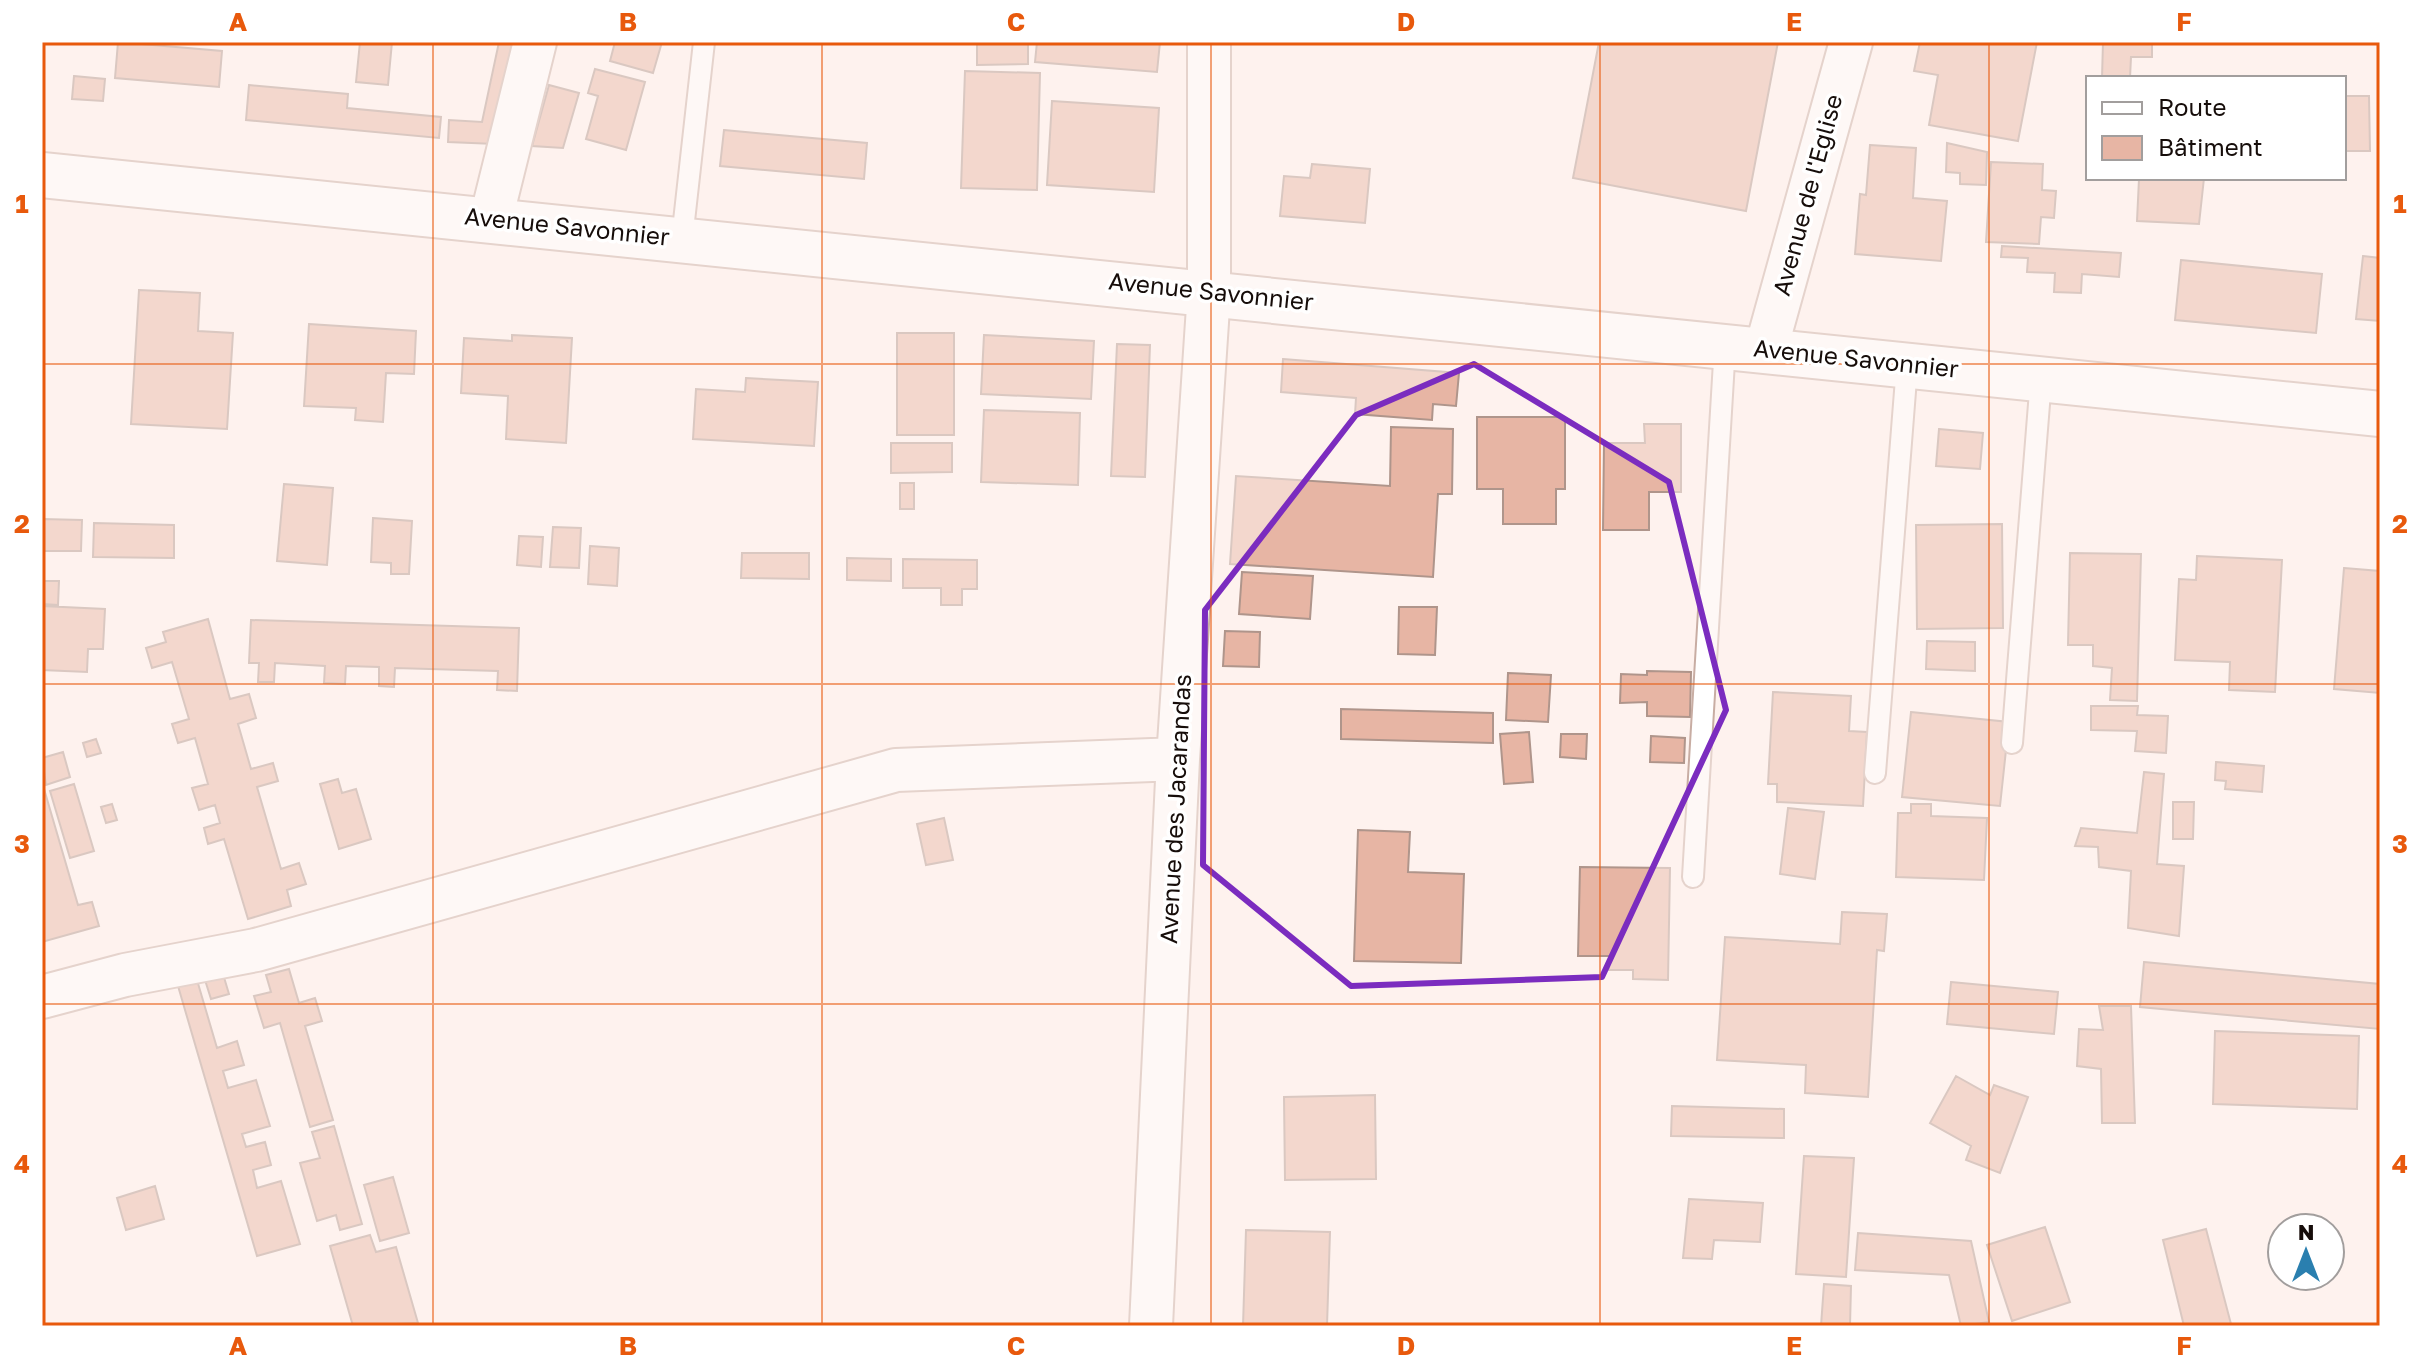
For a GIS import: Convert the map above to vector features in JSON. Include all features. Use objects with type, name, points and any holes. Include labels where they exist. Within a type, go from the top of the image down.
[{"type":"street","points":[[491,219],[535,42]]},
{"type":"street","name":"Avenue des Jacarandas","points":[[1151,1326],[1178,759],[1209,292],[1209,42]]},
{"type":"street","name":"Avenue de l'Eglise","points":[[1746,347],[1851,42]]},
{"type":"street","name":"Avenue Savonnier","points":[[42,175],[2380,414]]},
{"type":"street","points":[[42,997],[125,975],[256,950],[896,770],[1178,759]]},
{"type":"lane","points":[[682,239],[704,42]]},
{"type":"lane","points":[[1693,877],[1746,347]]},
{"type":"lane","points":[[1875,773],[1907,366]]},
{"type":"lane","points":[[2012,743],[2041,379]]},
{"type":"highlighted area","points":[[1474,364],[1669,482],[1726,710],[1602,977],[1351,986],[1203,865],[1205,610],[1356,415]]},
{"type":"building","points":[[118,42],[222,51],[219,87],[115,78]]},
{"type":"building","points":[[360,42],[392,42],[388,85],[356,82]]},
{"type":"building","points":[[499,42],[516,42],[495,144],[448,142],[449,120],[482,122]]},
{"type":"building","points":[[615,42],[662,42],[653,73],[610,61]]},
{"type":"building","points":[[977,42],[1028,42],[1028,64],[977,65]]},
{"type":"building","points":[[1037,42],[1160,42],[1157,72],[1035,62]]},
{"type":"building","points":[[1599,42],[1778,42],[1746,211],[1573,178]]},
{"type":"building","points":[[1920,42],[2037,42],[2018,141],[1929,125],[1938,75],[1914,71]]},
{"type":"building","points":[[2103,42],[2152,42],[2152,57],[2131,57],[2130,76],[2102,76]]},
{"type":"building","points":[[595,69],[645,82],[626,150],[586,139],[598,96],[588,93]]},
{"type":"building","points":[[965,71],[1040,73],[1037,190],[961,188]]},
{"type":"building","points":[[74,76],[105,79],[103,101],[72,99]]},
{"type":"building","points":[[249,85],[348,94],[347,108],[441,117],[439,138],[246,120]]},
{"type":"building","points":[[549,85],[579,93],[563,148],[532,146]]},
{"type":"building","points":[[2346,96],[2369,96],[2370,151],[2346,151]]},
{"type":"building","points":[[1052,101],[1159,108],[1154,192],[1047,185]]},
{"type":"building","points":[[724,130],[867,143],[864,179],[720,166]]},
{"type":"building","points":[[1947,143],[1987,152],[1986,185],[1960,184],[1960,173],[1946,172]]},
{"type":"building","points":[[1870,145],[1916,148],[1913,198],[1947,201],[1941,261],[1855,254],[1860,194],[1866,195]]},
{"type":"building","points":[[1991,162],[2043,164],[2042,190],[2056,191],[2054,218],[2041,217],[2039,244],[1986,242]]},
{"type":"building","points":[[1312,164],[1370,169],[1365,223],[1280,216],[1284,176],[1310,178]]},
{"type":"building","points":[[2139,180],[2204,180],[2199,224],[2137,221]]},
{"type":"building","points":[[2002,246],[2121,253],[2119,277],[2082,274],[2081,293],[2054,292],[2055,273],[2027,272],[2028,258],[2001,257]]},
{"type":"building","points":[[2363,256],[2380,258],[2380,321],[2356,319]]},
{"type":"building","points":[[2181,260],[2322,274],[2316,333],[2175,320]]},
{"type":"building","points":[[139,290],[200,293],[198,331],[233,333],[227,429],[131,424]]},
{"type":"building","points":[[309,324],[416,331],[414,374],[386,373],[383,422],[355,420],[356,408],[304,406]]},
{"type":"building","points":[[897,333],[954,333],[954,435],[897,435]]},
{"type":"building","points":[[512,335],[572,338],[566,443],[506,439],[508,396],[461,393],[464,338],[512,341]]},
{"type":"building","points":[[984,335],[1094,341],[1091,399],[981,394]]},
{"type":"building","points":[[1117,344],[1150,345],[1145,477],[1111,476]]},
{"type":"building","points":[[1283,359],[1459,373],[1456,406],[1433,404],[1432,420],[1355,414],[1356,398],[1281,392]]},
{"type":"building","points":[[746,378],[818,382],[814,446],[693,439],[696,389],[745,392]]},
{"type":"building","points":[[984,410],[1080,413],[1078,485],[981,482]]},
{"type":"building","points":[[1477,417],[1565,417],[1565,489],[1556,489],[1556,524],[1503,524],[1503,489],[1477,489]]},
{"type":"building","points":[[1644,424],[1681,424],[1681,492],[1649,492],[1649,530],[1603,530],[1604,443],[1645,443]]},
{"type":"building","points":[[1391,427],[1453,429],[1452,494],[1438,494],[1433,577],[1230,564],[1236,476],[1390,486]]},
{"type":"building","points":[[1939,429],[1983,433],[1980,469],[1936,466]]},
{"type":"building","points":[[891,443],[952,443],[952,472],[891,473]]},
{"type":"building","points":[[900,483],[914,483],[914,509],[900,509]]},
{"type":"building","points":[[284,484],[333,488],[327,565],[277,561]]},
{"type":"building","points":[[373,518],[412,521],[409,574],[391,574],[391,563],[371,562]]},
{"type":"building","points":[[42,519],[82,520],[81,551],[42,551]]},
{"type":"building","points":[[94,523],[174,525],[174,558],[93,557]]},
{"type":"building","points":[[2002,524],[2003,628],[1917,629],[1916,525]]},
{"type":"building","points":[[553,527],[581,528],[579,568],[550,567]]},
{"type":"building","points":[[519,536],[543,537],[541,567],[517,565]]},
{"type":"building","points":[[590,546],[619,548],[617,586],[588,584]]},
{"type":"building","points":[[742,553],[809,553],[809,579],[741,578]]},
{"type":"building","points":[[2070,553],[2141,554],[2137,701],[2110,700],[2112,668],[2093,666],[2093,645],[2068,645]]},
{"type":"building","points":[[2197,556],[2282,560],[2275,692],[2229,690],[2230,662],[2175,660],[2179,579],[2196,580]]},
{"type":"building","points":[[847,558],[891,559],[891,581],[847,580]]},
{"type":"building","points":[[903,559],[977,560],[977,589],[962,589],[962,605],[941,605],[941,588],[903,588]]},
{"type":"building","points":[[2344,568],[2380,571],[2380,693],[2334,689]]},
{"type":"building","points":[[1242,572],[1313,576],[1310,619],[1239,614]]},
{"type":"building","points":[[42,581],[59,581],[58,605],[42,604]]},
{"type":"building","points":[[42,606],[105,609],[103,649],[88,649],[87,672],[42,670]]},
{"type":"building","points":[[1399,607],[1437,607],[1435,655],[1398,654]]},
{"type":"building","points":[[208,619],[230,699],[249,694],[256,718],[238,724],[251,769],[273,763],[278,781],[257,787],[281,869],[299,863],[306,884],[287,890],[291,906],[248,919],[224,839],[208,844],[204,828],[220,823],[215,805],[199,810],[192,788],[208,784],[195,738],[178,743],[172,724],[189,719],[172,662],[152,668],[146,648],[166,642],[163,632]]},
{"type":"building","points":[[251,620],[519,628],[517,691],[497,690],[498,671],[395,668],[394,687],[379,686],[379,667],[346,666],[345,684],[324,683],[325,666],[275,663],[274,682],[258,682],[259,663],[249,663]]},
{"type":"building","points":[[1225,631],[1260,632],[1259,667],[1223,666]]},
{"type":"building","points":[[1927,641],[1975,642],[1975,671],[1926,669]]},
{"type":"building","points":[[1647,671],[1691,672],[1690,717],[1647,716],[1647,702],[1620,703],[1621,674],[1647,675]]},
{"type":"building","points":[[1508,673],[1551,675],[1548,722],[1506,720]]},
{"type":"building","points":[[1773,692],[1851,696],[1849,731],[1867,732],[1863,806],[1777,802],[1777,784],[1768,784]]},
{"type":"building","points":[[2091,706],[2138,706],[2137,715],[2168,716],[2166,753],[2135,751],[2137,731],[2091,730]]},
{"type":"building","points":[[1341,709],[1493,713],[1493,743],[1341,739]]},
{"type":"building","points":[[1911,712],[2009,722],[2000,806],[1902,797]]},
{"type":"building","points":[[1529,732],[1533,782],[1504,784],[1500,734]]},
{"type":"building","points":[[1561,734],[1587,734],[1586,759],[1560,757]]},
{"type":"building","points":[[1651,736],[1685,738],[1684,763],[1650,762]]},
{"type":"building","points":[[96,739],[101,753],[87,757],[83,743]]},
{"type":"building","points":[[63,752],[70,777],[46,785],[42,758]]},
{"type":"building","points":[[2216,762],[2264,766],[2262,792],[2225,789],[2226,781],[2215,780]]},
{"type":"building","points":[[2144,772],[2164,774],[2157,864],[2184,866],[2179,936],[2128,928],[2131,871],[2099,867],[2098,847],[2075,846],[2081,828],[2137,833]]},
{"type":"building","points":[[338,779],[342,793],[356,789],[371,839],[339,849],[320,784]]},
{"type":"building","points":[[42,782],[78,905],[92,902],[99,926],[42,942]]},
{"type":"building","points":[[74,784],[94,851],[70,858],[50,791]]},
{"type":"building","points":[[2173,802],[2194,802],[2193,839],[2173,839]]},
{"type":"building","points":[[112,804],[117,820],[106,823],[101,807]]},
{"type":"building","points":[[1911,804],[1931,804],[1931,816],[1987,818],[1984,880],[1896,877],[1898,813],[1911,813]]},
{"type":"building","points":[[1788,808],[1824,812],[1815,879],[1780,874]]},
{"type":"building","points":[[944,818],[953,860],[926,865],[917,824]]},
{"type":"building","points":[[1358,830],[1410,832],[1408,872],[1464,874],[1461,963],[1354,961]]},
{"type":"building","points":[[1580,867],[1670,868],[1668,980],[1633,979],[1633,970],[1609,970],[1609,956],[1578,956]]},
{"type":"building","points":[[1842,912],[1887,914],[1884,951],[1877,950],[1868,1097],[1805,1093],[1806,1065],[1717,1060],[1725,937],[1840,944]]},
{"type":"building","points":[[2144,962],[2380,984],[2380,1029],[2140,1007]]},
{"type":"building","points":[[289,969],[299,1003],[315,998],[322,1021],[305,1026],[333,1120],[310,1127],[280,1023],[264,1028],[254,996],[271,992],[266,975]]},
{"type":"building","points":[[223,974],[229,994],[211,999],[205,980]]},
{"type":"building","points":[[197,980],[217,1048],[237,1041],[244,1065],[223,1071],[228,1088],[256,1080],[270,1126],[242,1134],[246,1147],[265,1142],[271,1165],[253,1170],[257,1188],[281,1181],[300,1244],[257,1256],[178,986]]},
{"type":"building","points":[[1951,982],[2058,992],[2054,1034],[1947,1024]]},
{"type":"building","points":[[2099,1006],[2131,1006],[2135,1123],[2102,1123],[2101,1069],[2077,1066],[2079,1029],[2103,1030]]},
{"type":"building","points":[[2215,1031],[2359,1036],[2357,1109],[2213,1104]]},
{"type":"building","points":[[1956,1076],[1990,1095],[1994,1085],[2028,1097],[2000,1173],[1966,1160],[1971,1146],[1930,1123]]},
{"type":"building","points":[[1375,1095],[1376,1179],[1285,1180],[1284,1097]]},
{"type":"building","points":[[1672,1106],[1784,1109],[1784,1138],[1671,1136]]},
{"type":"building","points":[[334,1126],[362,1224],[340,1230],[336,1215],[317,1221],[300,1163],[320,1158],[312,1132]]},
{"type":"building","points":[[1804,1156],[1854,1158],[1846,1277],[1796,1274]]},
{"type":"building","points":[[393,1177],[409,1233],[380,1241],[364,1185]]},
{"type":"building","points":[[155,1186],[164,1219],[126,1230],[117,1198]]},
{"type":"building","points":[[1689,1199],[1763,1203],[1760,1242],[1714,1240],[1712,1259],[1683,1258]]},
{"type":"building","points":[[2045,1227],[2070,1302],[2012,1321],[1987,1245]]},
{"type":"building","points":[[2206,1229],[2231,1324],[2184,1326],[2163,1240]]},
{"type":"building","points":[[1246,1230],[1330,1232],[1327,1326],[1243,1326]]},
{"type":"building","points":[[1858,1233],[1971,1241],[1989,1322],[1961,1326],[1949,1275],[1855,1270]]},
{"type":"building","points":[[370,1235],[376,1252],[396,1247],[418,1323],[353,1326],[330,1246]]},
{"type":"building","points":[[1824,1284],[1851,1286],[1850,1326],[1821,1326]]}]
